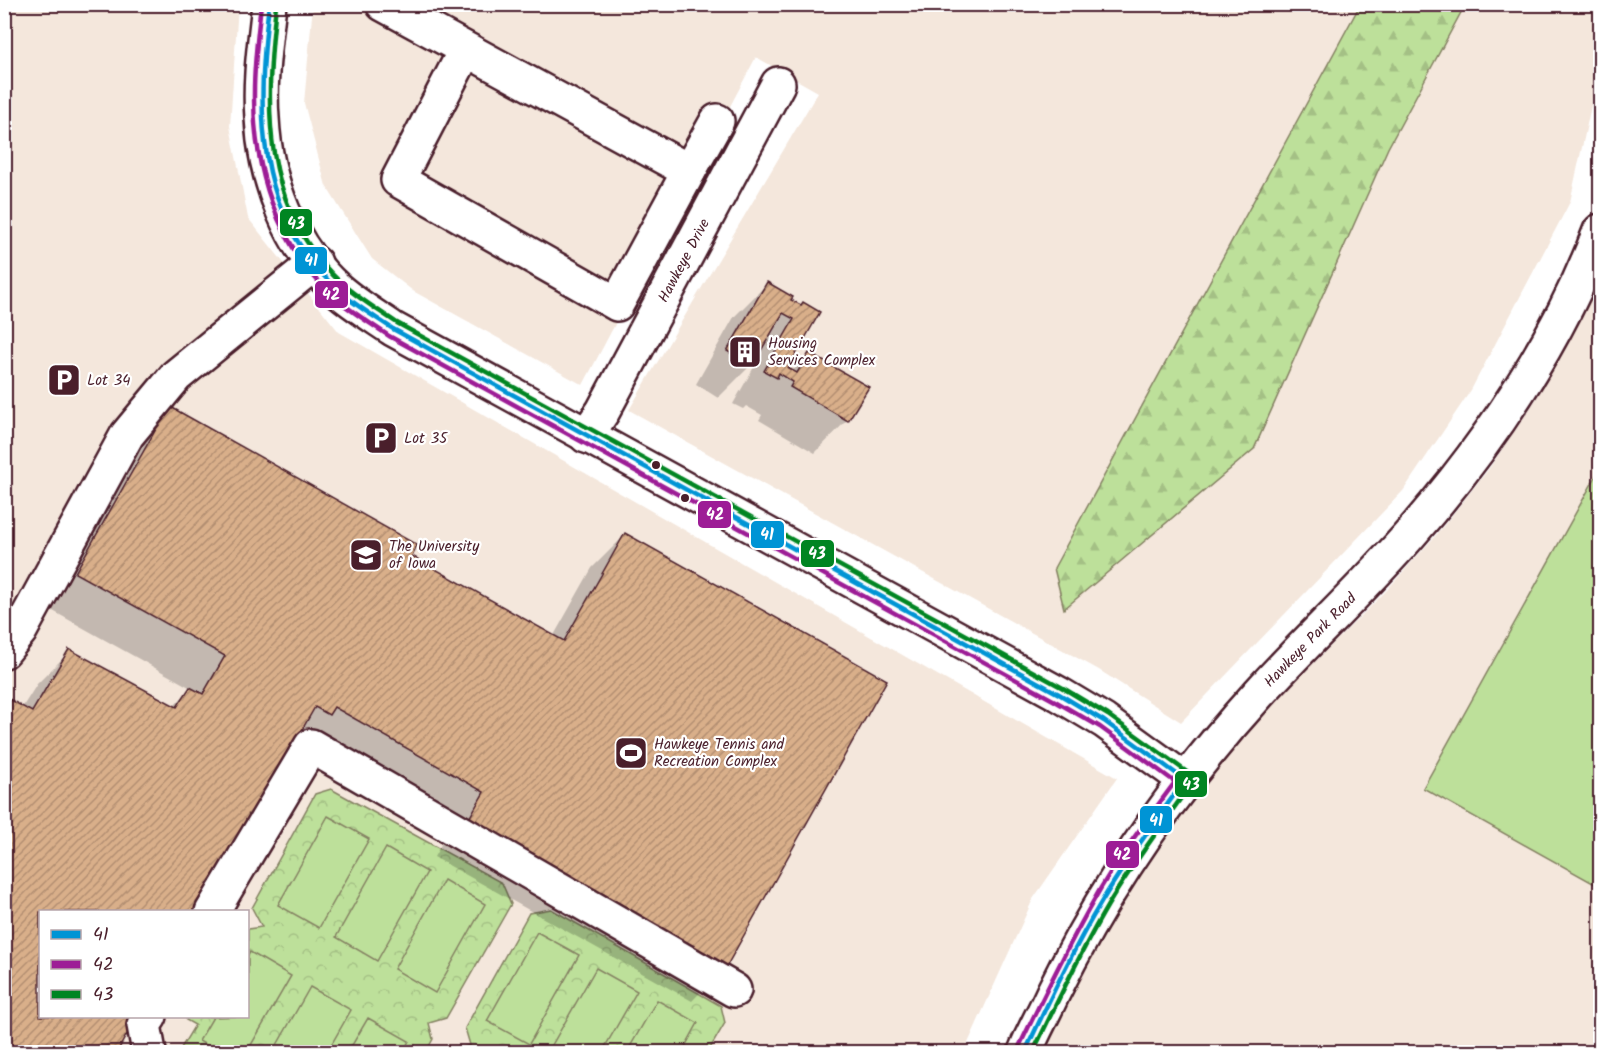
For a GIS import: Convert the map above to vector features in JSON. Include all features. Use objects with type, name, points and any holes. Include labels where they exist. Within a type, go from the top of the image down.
[{"type":"street","points":[[269,4],[261,118],[266,156],[276,193],[293,233],[335,287],[359,307],[393,329],[1050,688],[1104,722],[1185,780]]},
{"type":"street","points":[[383,4],[465,51],[689,171]]},
{"type":"street","points":[[465,51],[398,180],[616,304],[717,121]]},
{"type":"street","name":"Hawkeye Drive","points":[[586,436],[603,411],[778,84]]},
{"type":"street","name":"Hawkeye Park Road","points":[[1025,1053],[1062,975],[1101,902],[1137,846],[1185,780],[1259,693],[1413,532],[1484,445],[1519,392],[1566,310],[1600,231]]},
{"type":"street","points":[[6,645],[20,631],[127,435],[176,376],[315,263]]},
{"type":"street","points":[[213,910],[311,746],[734,990]]},
{"type":"street","points":[[149,1018],[144,1025],[149,1053]]},
{"type":"shaded area","name":"The University of Iowa","points":[[5,5],[238,5],[230,126],[248,218],[339,332],[1117,778],[1033,899],[964,1052],[5,1052]]},
{"type":"shaded area","points":[[313,5],[1600,5],[1600,65],[1570,202],[1471,390],[1403,491],[1181,722],[1099,670],[629,410],[818,92],[756,57],[583,385],[413,291],[372,259],[326,186],[304,103]]},
{"type":"shaded area","points":[[1600,270],[1600,1052],[1044,1052],[1091,957],[1135,883],[1176,823],[1240,741],[1385,592],[1438,533],[1488,470],[1535,401],[1587,302]]},
{"type":"green space","points":[[1360,5],[1465,5],[1388,148],[1254,449],[1064,609],[1054,568]]},
{"type":"green space","points":[[1600,469],[1600,887],[1423,788]]},
{"type":"green space","points":[[331,789],[502,883],[511,904],[446,1018],[429,1023],[433,1039],[426,1052],[183,1052],[181,1048],[195,1025],[186,1020],[187,1018],[249,1018],[249,929],[262,927],[252,908],[315,794]]},
{"type":"green space","points":[[328,816],[369,839],[319,928],[278,905]]},
{"type":"green space","points":[[386,848],[427,872],[377,961],[336,937]]},
{"type":"green space","points":[[444,880],[485,904],[435,993],[394,969]]},
{"type":"green space","points":[[551,909],[721,1006],[725,1023],[708,1052],[452,1052],[470,1045],[465,1028],[529,913]]},
{"type":"green space","points":[[537,932],[579,955],[529,1044],[487,1021]]},
{"type":"green space","points":[[250,952],[291,976],[247,1052],[219,1052],[199,1041],[212,1018],[249,1018]]},
{"type":"green space","points":[[596,968],[637,991],[602,1052],[548,1052]]},
{"type":"green space","points":[[310,987],[351,1010],[327,1052],[273,1052]]},
{"type":"green space","points":[[657,1000],[698,1023],[682,1052],[627,1052]]},
{"type":"green space","points":[[368,1018],[409,1041],[403,1052],[348,1052]]},
{"type":"building","name":"Housing Services Complex","points":[[767,282],[793,297],[791,300],[801,305],[803,302],[820,312],[788,368],[797,373],[809,353],[869,387],[848,421],[790,387],[793,382],[779,373],[777,378],[764,371],[794,319],[783,313],[752,366],[727,351]]},
{"type":"building","name":"Hawkeye Tennis and Recreation Complex","points":[[169,406],[417,545],[412,556],[564,641],[625,533],[887,680],[725,969],[466,824],[484,792],[334,707],[329,715],[315,707],[199,910],[39,910],[39,1018],[136,1018],[117,1052],[4,1052],[4,696],[32,712],[69,649],[177,707],[190,687],[203,694],[225,656],[75,573]]},
{"type":"transit line","name":"42","points":[[261,4],[254,92],[258,148],[264,176],[272,203],[296,253],[313,276],[333,296],[389,336],[1055,701],[1100,727],[1175,782],[1103,884],[1064,955],[1018,1049]]},
{"type":"transit line","name":"41","points":[[269,4],[265,43],[263,120],[267,157],[275,192],[289,227],[309,259],[344,295],[393,329],[1059,694],[1104,721],[1185,780],[1132,855],[1091,919],[1025,1052]]},
{"type":"transit line","name":"43","points":[[276,5],[272,43],[270,117],[274,153],[282,188],[295,221],[314,253],[341,283],[397,323],[1063,688],[1108,715],[1191,775],[1191,784],[1108,905],[1033,1052]]},
{"type":"place","name":"Housing Services Complex","points":[[745,352]]},
{"type":"place","name":"Lot 34","points":[[64,380]]},
{"type":"place","name":"Lot 35","points":[[381,438]]},
{"type":"place","name":"The University of Iowa","points":[[366,555]]},
{"type":"place","name":"Hawkeye Tennis and Recreation Complex","points":[[631,753]]}]
